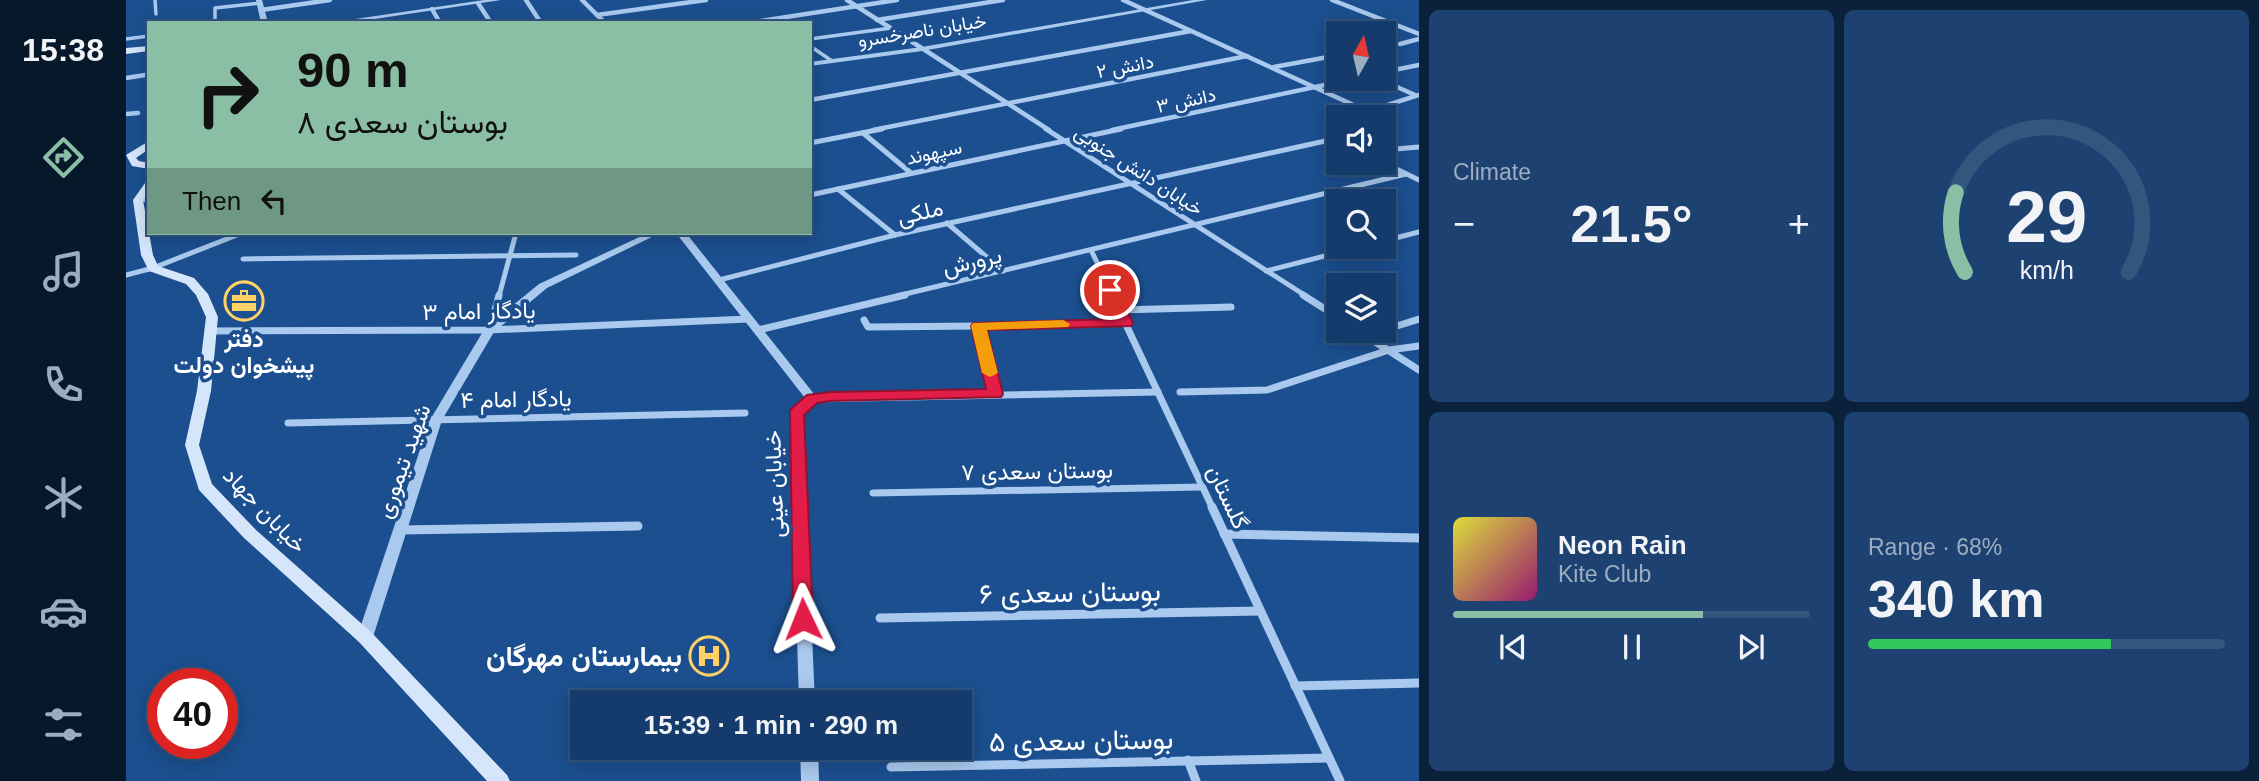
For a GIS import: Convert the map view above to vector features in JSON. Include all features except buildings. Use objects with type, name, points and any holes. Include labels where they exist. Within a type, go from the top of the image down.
[{"type":"main road","points":[[126,51],[147,48]]},
{"type":"main road","points":[[147,145],[128,157],[136,164],[147,166]]},
{"type":"main road","points":[[144,199],[147,255],[153,268]]},
{"type":"main road","name":"خیابان جهاد","points":[[153,268],[190,281],[202,294],[212,317],[204,391],[192,445],[205,486],[250,534],[365,637],[500,781]]},
{"type":"street","points":[[155,0],[156,14]]},
{"type":"street","points":[[264,21],[260,4],[330,0]]},
{"type":"street","points":[[354,21],[388,19],[463,2],[499,0]]},
{"type":"street","points":[[526,0],[540,21]]},
{"type":"street","points":[[582,0],[602,21]]},
{"type":"street","points":[[597,15],[706,0]]},
{"type":"street","name":"خیابان دانش جنوبی","points":[[847,0],[1326,310]]},
{"type":"street","points":[[761,21],[897,0]]},
{"type":"street","points":[[877,20],[1003,0]]},
{"type":"street","points":[[1123,0],[1354,105]]},
{"type":"street","name":"خیابان ناصرخسرو","points":[[812,64],[922,49],[1204,0]]},
{"type":"street","points":[[1332,0],[1419,34]]},
{"type":"street","points":[[478,3],[490,21]]},
{"type":"street","points":[[432,9],[439,21]]},
{"type":"street","points":[[812,100],[1191,31]]},
{"type":"street","points":[[1400,44],[1419,39]]},
{"type":"street","name":"دانش ۲","points":[[1008,104],[1247,56]]},
{"type":"street","points":[[1272,68],[1326,58]]},
{"type":"street","points":[[1396,70],[1419,65]]},
{"type":"street","points":[[126,78],[145,75]]},
{"type":"street","name":"دانش ۳","points":[[1064,140],[1326,85]]},
{"type":"street","points":[[1396,86],[1418,95]]},
{"type":"street","points":[[1387,105],[1418,95]]},
{"type":"street","points":[[812,143],[1008,104]]},
{"type":"street","points":[[126,114],[138,113]]},
{"type":"street","points":[[863,133],[911,173]]},
{"type":"street","name":"سپهوند","points":[[812,194],[1064,140]]},
{"type":"street","name":"ملکی","points":[[719,280],[947,223],[1326,142]]},
{"type":"street","points":[[1396,149],[1419,147]]},
{"type":"street","points":[[1396,169],[1419,180]]},
{"type":"street","name":"پرورش","points":[[758,330],[1092,252],[1406,174]]},
{"type":"street","points":[[838,188],[895,235]]},
{"type":"street","points":[[947,223],[1003,271]]},
{"type":"street","points":[[1396,238],[1419,232]]},
{"type":"street","points":[[126,275],[153,268],[237,235]]},
{"type":"street","points":[[489,330],[515,235]]},
{"type":"street","name":"شهید تیموری","points":[[365,637],[436,420],[489,330],[543,286],[651,235]]},
{"type":"street","points":[[683,235],[812,399],[1158,392]]},
{"type":"street","name":"گلستان","points":[[1092,252],[1340,781]]},
{"type":"street","points":[[243,259],[576,255]]},
{"type":"street","points":[[1266,271],[1326,256]]},
{"type":"street","points":[[1119,310],[1231,307]]},
{"type":"street","name":"یادگار امام ۳","points":[[209,331],[489,330],[749,319]]},
{"type":"street","points":[[864,320],[868,327],[1126,323]]},
{"type":"street","points":[[1396,326],[1418,320]]},
{"type":"street","points":[[978,326],[995,394]]},
{"type":"street","points":[[1377,343],[1419,370]]},
{"type":"street","points":[[1180,392],[1267,390],[1389,351],[1419,346]]},
{"type":"street","name":"خیابان عینی","points":[[807,690],[796,414],[812,399]]},
{"type":"street","name":"یادگار امام ۴","points":[[288,423],[745,414]]},
{"type":"street","name":"بوستان سعدی ۷","points":[[873,494],[1202,487]]},
{"type":"street","points":[[400,530],[638,526]]},
{"type":"street","points":[[1224,534],[1419,538]]},
{"type":"street","name":"بوستان سعدی ۶","points":[[880,618],[1260,611]]},
{"type":"street","points":[[1295,686],[1419,683]]},
{"type":"street","name":"بوستان سعدی ۵","points":[[891,767],[1329,758]]},
{"type":"street","points":[[809,760],[810,781]]},
{"type":"street","points":[[1188,760],[1196,781]]},
{"type":"lane","points":[[215,21],[215,8],[260,4]]},
{"type":"lane","points":[[812,39],[891,28]]},
{"type":"lane","points":[[126,39],[147,36]]},
{"type":"lane","points":[[812,47],[832,61]]},
{"type":"slow traffic","points":[[990,373],[978,326],[1063,324]]},
{"type":"place","name":"دفتر پیشخوان دولت","points":[[244,301]]},
{"type":"place","name":"بیمارستان مهرگان","points":[[709,656]]},
{"type":"route","points":[[803,619],[796,414],[812,399],[830,396],[995,394],[978,326],[1126,323],[1110,290]]}]
